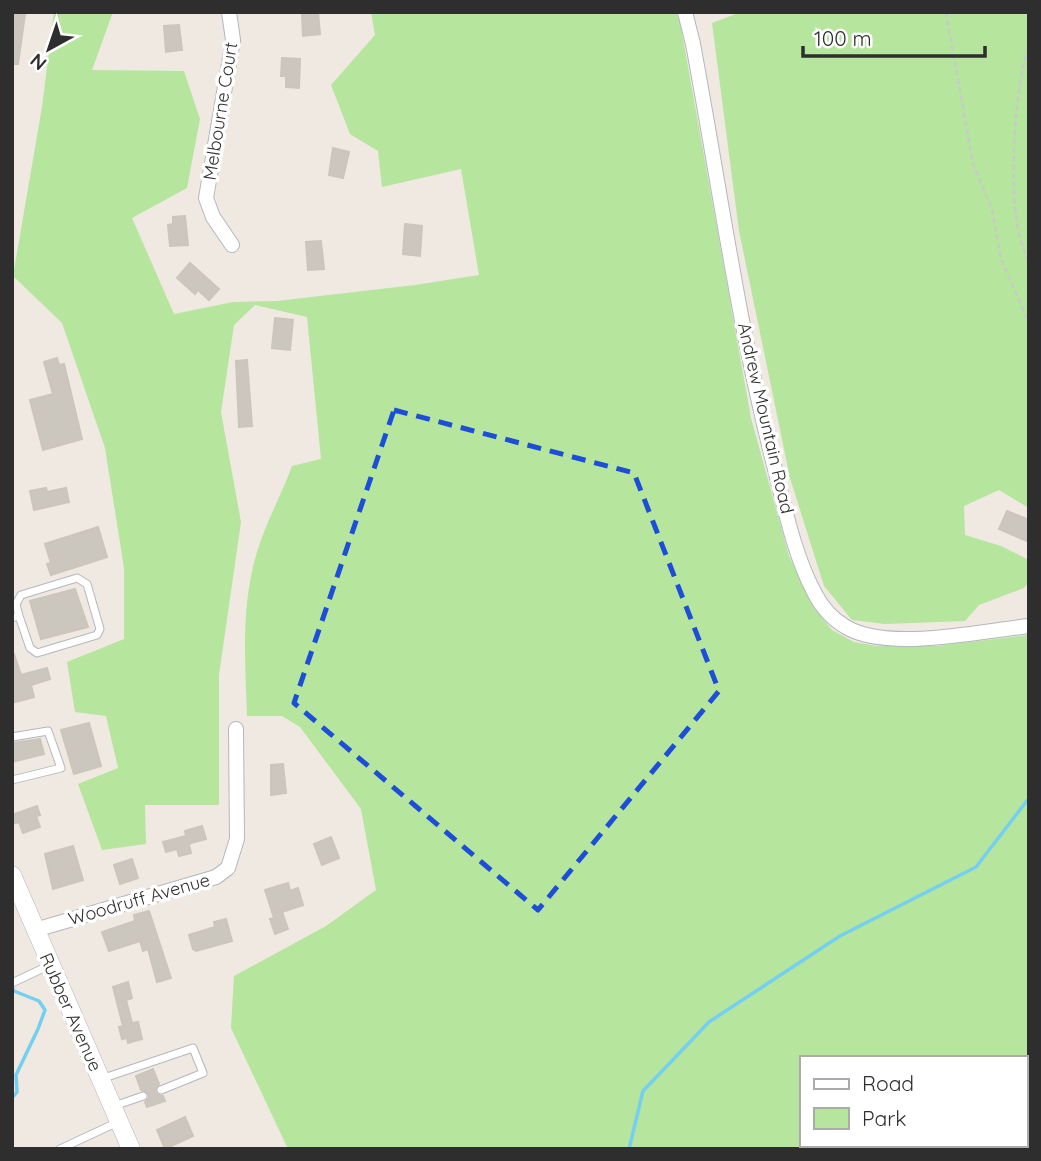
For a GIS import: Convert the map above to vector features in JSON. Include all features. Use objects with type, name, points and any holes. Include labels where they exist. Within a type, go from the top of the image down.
[{"type":"street","name":"Melbourne Court","points":[[229,12],[233,40],[206,198],[213,217],[232,245]]},
{"type":"street","name":"Andrew Mountain Road","points":[[685,12],[756,393],[794,537],[814,593],[836,620],[855,631],[878,637],[927,637],[1029,626]]},
{"type":"street","name":"Woodruff Avenue","points":[[34,930],[216,877],[228,868],[237,839],[236,729]]},
{"type":"street","name":"Rubber Avenue","points":[[12,875],[131,1149]]},
{"type":"lane","points":[[78,578],[87,584],[100,629],[97,635],[37,653],[30,648],[16,617],[16,604],[21,595],[78,578]]},
{"type":"lane","points":[[12,737],[48,731],[61,768],[12,780]]},
{"type":"lane","points":[[15,981],[50,965]]},
{"type":"lane","points":[[100,1079],[193,1048],[203,1073],[161,1090]]},
{"type":"lane","points":[[60,1149],[79,1140],[143,1096]]},
{"type":"lane","points":[[79,1140],[83,1149]]},
{"type":"path","points":[[946,12],[973,164],[992,209],[1001,259],[1029,323]]},
{"type":"path","points":[[1029,47],[1020,79],[1015,165],[1017,225],[1029,265]]},
{"type":"highlighted area","points":[[394,410],[634,473],[719,691],[538,910],[294,703]]},
{"type":"green space","points":[[54,12],[113,12],[92,70],[184,71],[200,119],[187,188],[132,218],[174,314],[233,302],[277,301],[479,275],[461,169],[382,187],[378,151],[350,134],[331,85],[375,35],[371,12],[676,12],[680,22],[751,418],[789,556],[814,608],[832,630],[854,642],[877,646],[936,646],[1029,635],[1029,1149],[288,1149],[231,1028],[234,976],[326,926],[376,890],[361,809],[300,727],[282,716],[247,716],[245,627],[254,562],[292,466],[321,459],[307,317],[255,305],[234,325],[221,412],[241,522],[219,675],[219,805],[145,805],[146,844],[102,850],[78,784],[118,768],[106,716],[75,712],[67,662],[124,639],[124,568],[105,448],[62,323],[13,276],[42,107]]},
{"type":"green space","points":[[741,12],[1029,12],[1029,508],[999,490],[964,506],[965,535],[1001,546],[1029,560],[1029,582],[1024,588],[979,605],[965,621],[885,624],[852,620],[824,586],[790,478],[739,231],[712,23]]},
{"type":"building","points":[[12,12],[25,14],[18,64],[12,64]]},
{"type":"building","points":[[305,12],[318,12],[320,34],[303,36],[302,15],[305,15]]},
{"type":"building","points":[[179,25],[182,50],[166,52],[164,26]]},
{"type":"building","points":[[282,58],[300,59],[299,88],[286,87],[286,76],[281,76]]},
{"type":"building","points":[[333,148],[349,152],[343,178],[329,175]]},
{"type":"building","points":[[185,216],[188,245],[170,246],[168,225],[173,224],[173,217]]},
{"type":"building","points":[[405,224],[422,226],[420,256],[403,254]]},
{"type":"building","points":[[321,241],[324,269],[308,270],[306,242]]},
{"type":"building","points":[[190,263],[219,289],[209,300],[198,290],[195,294],[177,278]]},
{"type":"building","points":[[275,318],[293,320],[290,350],[272,348]]},
{"type":"building","points":[[57,358],[59,365],[64,364],[82,439],[43,450],[30,400],[53,394],[44,362]]},
{"type":"building","points":[[247,360],[252,426],[239,427],[236,361]]},
{"type":"building","points":[[46,488],[47,492],[66,488],[69,502],[34,510],[30,491]]},
{"type":"building","points":[[1007,511],[1029,520],[1029,542],[999,529]]},
{"type":"building","points":[[98,527],[107,557],[51,575],[47,564],[51,563],[45,544]]},
{"type":"building","points":[[75,589],[88,627],[41,639],[30,601]]},
{"type":"building","points":[[12,654],[21,675],[47,668],[50,679],[31,685],[34,697],[12,703]]},
{"type":"building","points":[[89,723],[101,766],[74,774],[61,730]]},
{"type":"building","points":[[40,739],[44,754],[12,762],[12,743]]},
{"type":"building","points":[[283,764],[286,793],[271,795],[271,765]]},
{"type":"building","points":[[37,806],[40,815],[36,816],[40,827],[23,833],[19,822],[12,824],[12,815]]},
{"type":"building","points":[[202,826],[206,839],[191,843],[191,853],[179,856],[177,849],[166,852],[163,842],[186,836],[185,831]]},
{"type":"building","points":[[331,837],[339,858],[322,865],[314,844]]},
{"type":"building","points":[[73,846],[83,880],[53,889],[45,854]]},
{"type":"building","points":[[132,859],[138,878],[120,884],[114,865]]},
{"type":"building","points":[[288,883],[290,891],[298,888],[303,905],[282,912],[288,929],[275,934],[270,919],[274,918],[265,890]]},
{"type":"building","points":[[149,911],[171,978],[157,982],[148,949],[143,951],[140,941],[109,951],[102,932],[135,921],[134,915]]},
{"type":"building","points":[[226,919],[232,941],[196,951],[193,949],[189,935],[215,927],[214,922]]},
{"type":"building","points":[[128,982],[132,998],[126,1000],[132,1023],[138,1022],[142,1039],[128,1043],[127,1038],[122,1039],[119,1027],[123,1026],[113,987]]},
{"type":"building","points":[[153,1069],[159,1084],[155,1092],[163,1096],[165,1101],[147,1107],[145,1102],[149,1098],[148,1093],[141,1090],[136,1076]]},
{"type":"building","points":[[185,1117],[193,1136],[165,1149],[157,1130]]},
{"type":"waterway","points":[[629,1149],[643,1091],[709,1022],[840,936],[976,867],[1029,798]]},
{"type":"waterway","points":[[12,987],[14,991],[39,1001],[45,1010],[16,1075],[17,1092],[12,1098]]}]
